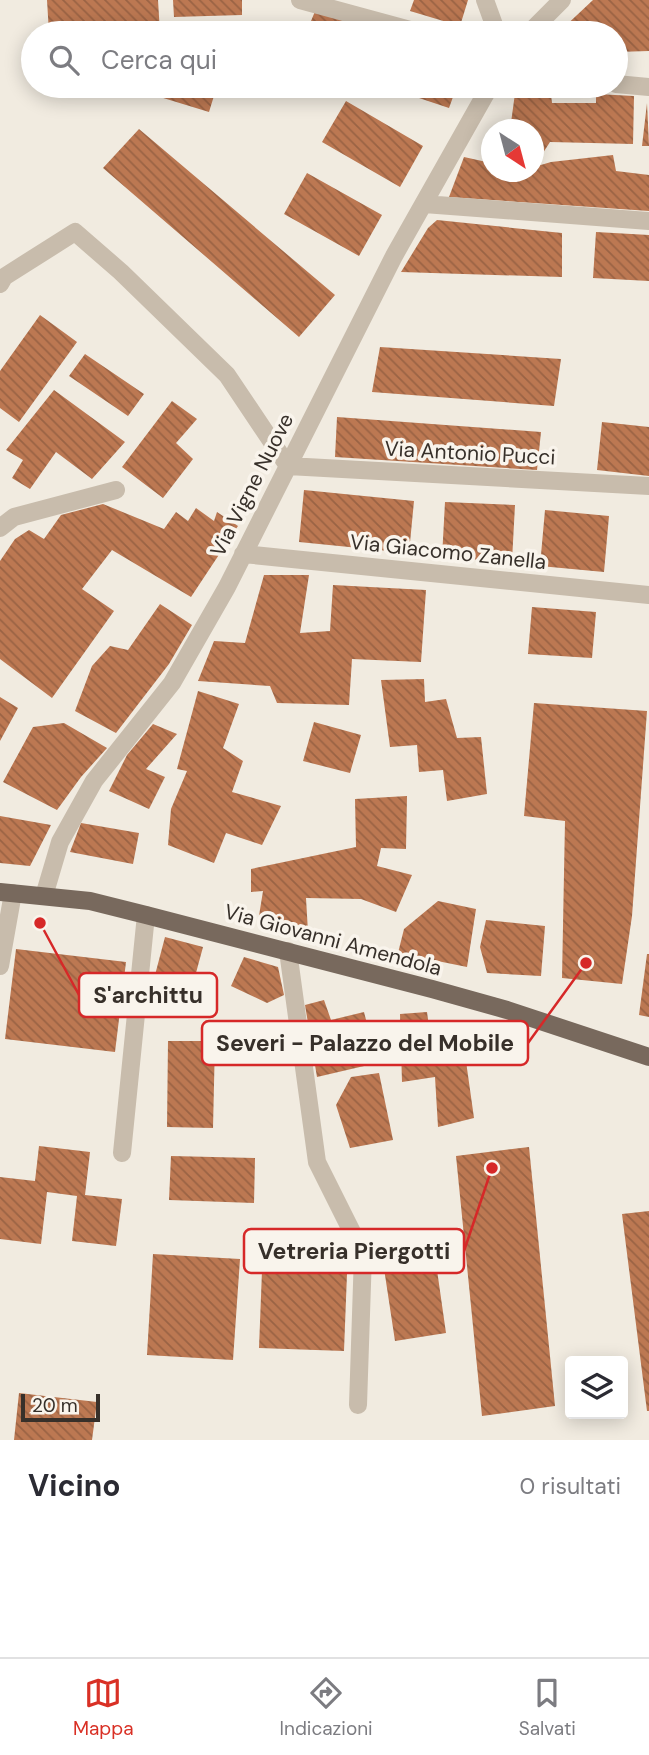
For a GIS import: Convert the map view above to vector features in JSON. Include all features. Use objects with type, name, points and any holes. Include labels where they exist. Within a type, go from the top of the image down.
[{"type":"main road","name":"Via Giovanni Amendola","points":[[6,892],[90,901],[288,951],[507,1010],[649,1056]]},
{"type":"street","points":[[300,0],[377,21]]},
{"type":"street","points":[[485,0],[493,21]]},
{"type":"street","points":[[541,21],[562,0]]},
{"type":"street","points":[[628,85],[649,87]]},
{"type":"street","name":"Via Vigne Nuove","points":[[44,896],[60,842],[94,781],[172,683],[243,554],[394,256],[483,98]]},
{"type":"street","points":[[424,204],[649,221]]},
{"type":"street","points":[[0,284],[4,277],[75,232],[121,271],[227,375],[288,466]]},
{"type":"street","name":"Via Antonio Pucci","points":[[288,466],[649,486]]},
{"type":"street","points":[[0,528],[14,517],[116,490]]},
{"type":"street","name":"Via Giacomo Zanella","points":[[243,554],[649,595]]},
{"type":"street","points":[[0,966],[6,892]]},
{"type":"street","points":[[122,1153],[146,915]]},
{"type":"street","points":[[288,951],[317,1162],[363,1254],[358,1405]]},
{"type":"building","points":[[47,0],[158,0],[159,21],[48,21]]},
{"type":"building","points":[[173,0],[242,0],[242,15],[174,17]]},
{"type":"building","points":[[414,0],[468,0],[462,21],[443,21],[410,11]]},
{"type":"building","points":[[593,0],[649,0],[649,51],[628,52],[628,21],[571,21]]},
{"type":"building","points":[[316,9],[344,21],[311,21]]},
{"type":"building","points":[[634,96],[633,144],[550,142],[544,151],[544,119],[512,119],[514,98],[551,98],[552,103],[596,103],[596,98]]},
{"type":"building","points":[[163,98],[213,98],[209,112]]},
{"type":"building","points":[[419,98],[453,98],[449,108]]},
{"type":"building","points":[[346,101],[423,146],[400,187],[322,142]]},
{"type":"building","points":[[647,103],[649,146],[642,146]]},
{"type":"building","points":[[139,129],[335,295],[299,337],[103,168]]},
{"type":"building","points":[[613,155],[616,171],[649,175],[649,211],[449,197],[464,157],[481,161],[481,182],[544,182],[544,164]]},
{"type":"building","points":[[307,173],[382,215],[359,256],[284,214]]},
{"type":"building","points":[[437,220],[562,233],[562,277],[401,272],[428,228]]},
{"type":"building","points":[[596,232],[649,235],[649,281],[593,278]]},
{"type":"building","points":[[40,315],[77,342],[19,422],[0,408],[0,371]]},
{"type":"building","points":[[380,347],[561,359],[554,406],[372,392]]},
{"type":"building","points":[[85,354],[144,394],[128,416],[69,376]]},
{"type":"building","points":[[54,390],[125,442],[92,479],[56,452],[30,489],[12,478],[23,460],[6,450]]},
{"type":"building","points":[[172,401],[197,419],[176,443],[193,459],[163,498],[122,467]]},
{"type":"building","points":[[337,417],[541,432],[537,470],[335,457]]},
{"type":"building","points":[[602,422],[649,427],[649,476],[597,470]]},
{"type":"building","points":[[304,490],[414,501],[409,553],[299,542]]},
{"type":"building","points":[[445,502],[515,505],[512,561],[442,558]]},
{"type":"building","points":[[103,504],[164,529],[176,512],[188,521],[196,508],[214,521],[217,512],[238,526],[191,597],[112,550],[82,589],[114,611],[52,698],[0,659],[0,561],[15,539],[29,530],[44,539],[61,515]]},
{"type":"building","points":[[545,510],[609,516],[604,572],[540,566]]},
{"type":"building","points":[[264,575],[309,575],[300,633],[330,631],[333,585],[426,590],[421,662],[352,659],[349,705],[277,703],[270,686],[198,681],[214,641],[245,643]]},
{"type":"building","points":[[160,604],[192,625],[169,664],[116,733],[75,711],[92,666],[110,646],[128,650]]},
{"type":"building","points":[[532,607],[596,612],[592,658],[528,654]]},
{"type":"building","points":[[424,679],[425,702],[446,699],[457,738],[481,737],[487,794],[447,801],[443,770],[419,772],[417,745],[390,747],[381,680]]},
{"type":"building","points":[[198,691],[239,704],[223,748],[243,761],[232,792],[281,806],[262,845],[226,833],[214,863],[168,845],[171,809],[187,771],[177,769]]},
{"type":"building","points":[[0,697],[18,708],[0,741]]},
{"type":"building","points":[[534,703],[647,711],[632,916],[622,984],[562,978],[565,821],[524,816]]},
{"type":"building","points":[[314,722],[361,735],[350,773],[303,761]]},
{"type":"building","points":[[64,723],[107,748],[57,810],[3,782],[33,727]]},
{"type":"building","points":[[153,724],[177,734],[146,769],[165,777],[149,809],[109,791],[127,755]]},
{"type":"building","points":[[407,796],[406,849],[381,848],[377,866],[412,875],[396,912],[361,899],[306,898],[308,932],[258,922],[263,891],[251,892],[251,869],[356,847],[355,799]]},
{"type":"building","points":[[0,816],[51,825],[30,866],[0,863]]},
{"type":"building","points":[[81,823],[139,833],[133,864],[70,852]]},
{"type":"building","points":[[438,901],[476,909],[467,967],[398,953],[404,929]]},
{"type":"building","points":[[486,920],[545,926],[541,976],[487,973],[480,947]]},
{"type":"building","points":[[165,937],[203,947],[193,984],[155,975]]},
{"type":"building","points":[[16,949],[126,962],[115,1052],[5,1039]]},
{"type":"building","points":[[649,954],[649,1017],[639,1015]]},
{"type":"building","points":[[244,957],[278,967],[284,995],[267,1003],[231,986]]},
{"type":"building","points":[[324,1000],[331,1020],[364,1012],[377,1063],[317,1077],[305,1005]]},
{"type":"building","points":[[427,1012],[431,1041],[463,1040],[474,1118],[438,1127],[435,1077],[402,1082],[400,1014]]},
{"type":"building","points":[[168,1041],[215,1041],[213,1128],[167,1127]]},
{"type":"building","points":[[379,1073],[393,1140],[350,1148],[336,1105],[351,1077]]},
{"type":"building","points":[[39,1146],[90,1152],[85,1195],[122,1199],[116,1246],[72,1241],[77,1196],[47,1192],[41,1244],[0,1239],[0,1177],[35,1181]]},
{"type":"building","points":[[529,1147],[555,1406],[482,1416],[456,1156]]},
{"type":"building","points":[[171,1156],[255,1158],[254,1203],[169,1200]]},
{"type":"building","points":[[649,1211],[649,1411],[647,1411],[622,1214]]},
{"type":"building","points":[[432,1235],[446,1333],[395,1341],[380,1242]]},
{"type":"building","points":[[263,1245],[348,1248],[344,1351],[259,1348]]},
{"type":"building","points":[[153,1254],[240,1259],[233,1360],[147,1355]]},
{"type":"building","points":[[19,1393],[97,1402],[92,1440],[14,1440]]},
{"type":"place","name":"S'archittu","points":[[40,923]]},
{"type":"place","name":"Severi - Palazzo del Mobile","points":[[586,963]]},
{"type":"place","name":"Vetreria Piergotti","points":[[492,1168]]}]
